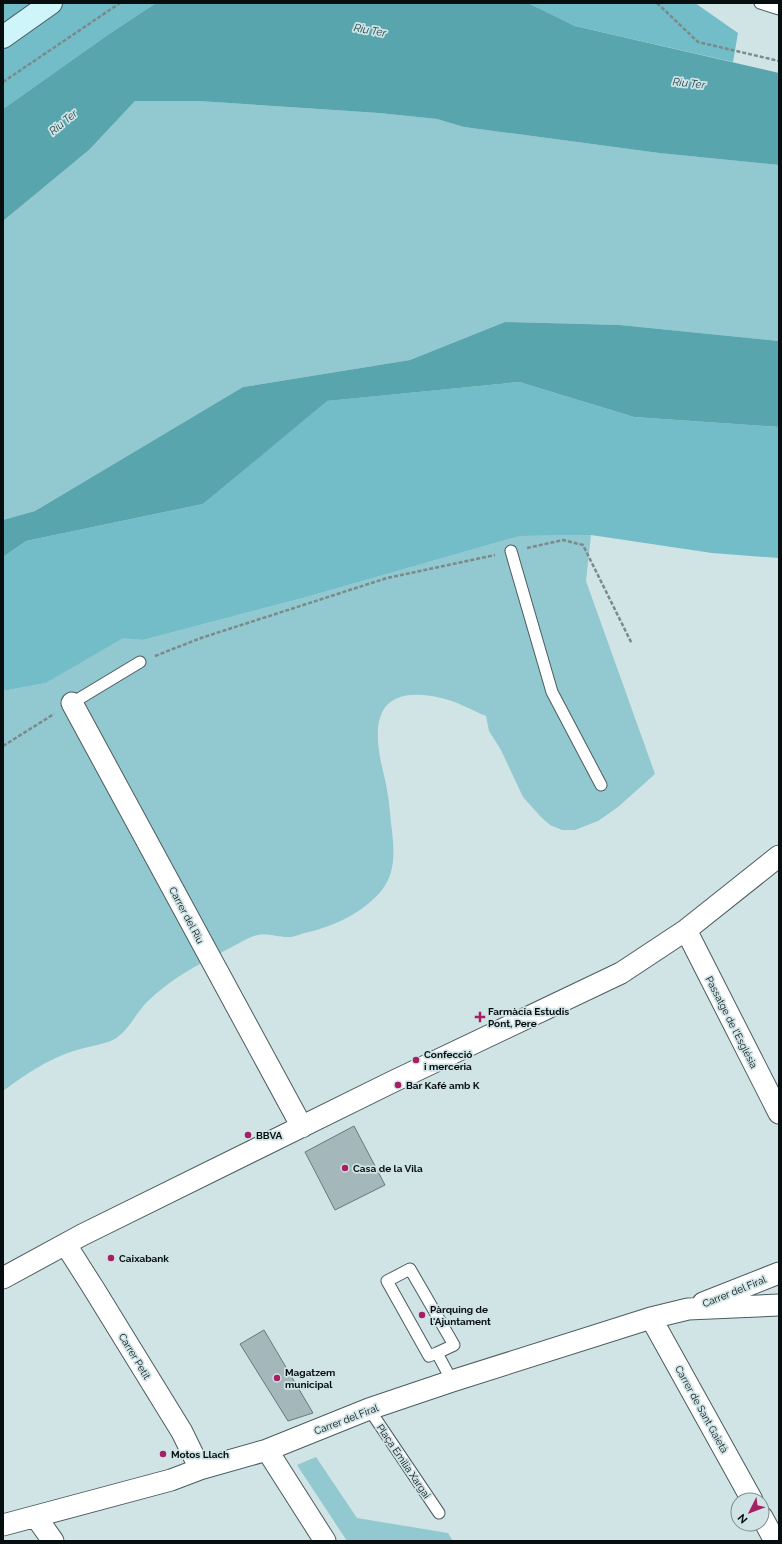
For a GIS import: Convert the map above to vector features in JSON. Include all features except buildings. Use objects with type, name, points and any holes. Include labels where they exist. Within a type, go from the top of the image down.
[{"type":"street","points":[[3,37],[51,3]]},
{"type":"street","name":"Carrer del Riu","points":[[72,703],[302,1127]]},
{"type":"street","points":[[3,1278],[82,1235],[392,1082],[621,973],[686,930],[779,856]]},
{"type":"street","name":"Passatge de l'Església","points":[[686,930],[779,1113]]},
{"type":"street","name":"Carrer Petit","points":[[66,1245],[182,1432],[200,1469]]},
{"type":"street","name":"Carrer del Firal","points":[[3,1525],[171,1480],[200,1469],[266,1450],[369,1409],[651,1318],[688,1309],[779,1273]]},
{"type":"street","name":"Carrer del Firal","points":[[688,1309],[779,1305]]},
{"type":"street","name":"Carrer de Sant Gaietà","points":[[651,1318],[748,1492]]},
{"type":"street","points":[[266,1450],[325,1541]]},
{"type":"street","points":[[36,1517],[53,1541]]},
{"type":"street","points":[[770,1532],[775,1541]]},
{"type":"lane","points":[[760,3],[779,9]]},
{"type":"lane","points":[[511,552],[552,692],[601,784]]},
{"type":"lane","points":[[72,703],[140,662]]},
{"type":"lane","points":[[410,1269],[454,1345],[437,1353],[429,1356],[387,1281],[410,1269]]},
{"type":"lane","points":[[437,1353],[452,1381]]},
{"type":"lane","name":"Plaça Emilia Xargai","points":[[369,1409],[439,1514]]},
{"type":"path","points":[[3,82],[120,3]]},
{"type":"path","points":[[657,3],[698,42],[779,61]]},
{"type":"path","points":[[140,662],[201,638],[387,578],[563,540],[583,545],[632,644]]},
{"type":"path","points":[[3,746],[72,703]]},
{"type":"shaded area","points":[[3,3],[156,3],[109,34],[3,109]]},
{"type":"shaded area","points":[[528,3],[695,3],[738,33],[733,62],[575,26]]},
{"type":"shaded area","points":[[135,101],[198,101],[379,113],[437,119],[464,127],[659,153],[779,165],[779,341],[620,325],[505,322],[410,360],[243,387],[35,511],[3,520],[3,221],[89,150]]},
{"type":"shaded area","points":[[519,382],[634,417],[779,427],[779,558],[712,553],[591,535],[520,536],[303,598],[143,640],[123,638],[46,683],[3,691],[3,557],[26,541],[203,504],[326,401]]},
{"type":"shaded area","points":[[591,535],[586,581],[655,774],[618,807],[598,821],[575,830],[562,830],[550,825],[523,797],[501,750],[489,731],[486,716],[447,699],[425,695],[400,697],[391,702],[384,709],[380,720],[378,733],[380,760],[389,802],[393,840],[393,858],[387,883],[375,898],[358,912],[329,926],[291,937],[259,935],[244,940],[196,966],[165,986],[147,1002],[128,1027],[113,1040],[57,1057],[29,1073],[3,1091],[3,691],[46,683],[123,637],[143,640],[303,598],[520,536]]},
{"type":"shaded area","points":[[316,1457],[357,1518],[448,1533],[453,1541],[347,1541],[297,1465]]},
{"type":"water","name":"Riu Ter","points":[[156,3],[528,3],[575,26],[779,73],[779,165],[659,153],[464,127],[437,119],[379,113],[198,101],[135,101],[89,150],[3,221],[3,109],[109,34]]},
{"type":"water","points":[[505,322],[620,325],[779,341],[779,427],[634,417],[519,382],[327,401],[203,504],[26,541],[3,557],[3,520],[35,511],[243,387],[410,360]]},
{"type":"place","name":"Farmàcia Estudis Pont, Pere","points":[[480,1017]]},
{"type":"place","name":"Confecció i merceria","points":[[416,1060]]},
{"type":"place","name":"Bar Kafé amb K","points":[[398,1085]]},
{"type":"place","name":"BBVA","points":[[248,1135]]},
{"type":"place","name":"Casa de la Vila","points":[[345,1168]]},
{"type":"place","name":"Caixabank","points":[[111,1258]]},
{"type":"place","name":"Pàrquing de l'Ajuntament","points":[[422,1315]]},
{"type":"place","name":"Magatzem municipal","points":[[277,1378]]},
{"type":"place","name":"Motos Llach","points":[[163,1454]]}]
